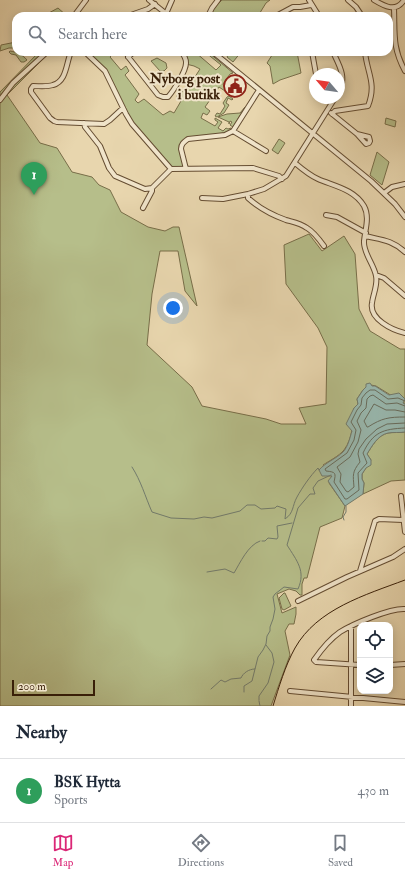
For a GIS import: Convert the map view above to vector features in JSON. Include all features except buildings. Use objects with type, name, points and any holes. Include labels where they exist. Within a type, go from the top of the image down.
[{"type":"street","points":[[77,12],[86,0]]},
{"type":"street","points":[[150,0],[164,12]]},
{"type":"street","points":[[168,12],[172,0]]},
{"type":"street","points":[[210,12],[218,0]]},
{"type":"street","points":[[348,0],[359,12]]},
{"type":"street","points":[[374,0],[388,7],[394,8],[400,5],[404,0]]},
{"type":"street","points":[[284,12],[293,7],[300,7],[310,2],[316,12]]},
{"type":"street","points":[[139,12],[148,9],[155,4]]},
{"type":"street","points":[[394,8],[396,46],[405,71]]},
{"type":"street","points":[[0,100],[12,83],[43,56]]},
{"type":"street","points":[[70,56],[64,74],[58,83],[51,86],[34,86],[31,88],[31,92],[50,118],[57,122],[99,124],[106,123],[123,108]]},
{"type":"street","points":[[89,56],[105,71],[132,124],[171,169]]},
{"type":"street","points":[[129,56],[128,57],[158,95],[163,97],[168,96],[185,68],[186,60],[184,56]]},
{"type":"street","points":[[218,56],[371,180],[386,194],[405,217]]},
{"type":"street","points":[[313,56],[315,68]]},
{"type":"street","points":[[335,56],[339,68]]},
{"type":"street","points":[[332,114],[335,111],[368,106],[372,85],[366,56]]},
{"type":"street","points":[[186,169],[181,149],[184,142],[188,139],[225,135],[233,131],[259,90]]},
{"type":"street","points":[[202,198],[223,199],[248,194],[264,189],[282,179],[290,172],[331,104]]},
{"type":"street","points":[[327,110],[357,134]]},
{"type":"street","points":[[84,123],[85,127],[100,146],[109,168],[116,176],[145,189],[152,188]]},
{"type":"street","points":[[233,131],[266,151]]},
{"type":"street","points":[[295,163],[313,176],[351,193],[360,200],[367,213],[364,246],[376,275],[376,285],[372,304],[373,311],[384,323],[393,329],[405,333]]},
{"type":"street","points":[[143,208],[152,191],[152,188],[171,169],[253,168],[279,176],[282,179]]},
{"type":"street","points":[[386,194],[398,185],[405,184]]},
{"type":"street","points":[[248,194],[248,198],[268,213],[296,222],[307,228],[324,246]]},
{"type":"street","points":[[326,215],[337,217],[365,235],[391,242],[405,252]]},
{"type":"street","points":[[376,275],[384,278],[405,296]]},
{"type":"street","points":[[401,496],[405,532]]},
{"type":"street","points":[[360,571],[375,521],[379,519],[403,520]]},
{"type":"street","points":[[298,601],[393,557],[405,549]]},
{"type":"street","points":[[357,665],[315,661],[315,659],[340,632],[351,626],[385,613],[405,609]]},
{"type":"street","points":[[351,626],[351,706]]},
{"type":"street","points":[[393,665],[405,664]]},
{"type":"street","points":[[290,691],[405,702]]},
{"type":"green space","points":[[222,0],[270,0],[266,3],[260,12],[212,12]]},
{"type":"green space","points":[[58,8],[62,12],[51,12]]},
{"type":"green space","points":[[12,43],[12,48],[0,51],[1,45]]},
{"type":"green space","points":[[17,56],[23,56],[27,60],[21,62]]},
{"type":"green space","points":[[35,56],[46,56],[7,95],[40,143],[57,148],[72,172],[92,177],[99,185],[110,190],[121,212],[148,227],[165,231],[173,227],[179,227],[197,306],[185,291],[178,251],[160,251],[152,294],[147,345],[192,387],[202,406],[266,419],[281,424],[306,424],[299,408],[326,404],[327,347],[318,328],[286,284],[284,245],[309,234],[322,251],[344,236],[355,254],[359,309],[370,331],[400,349],[405,349],[405,404],[376,386],[371,385],[363,390],[357,399],[358,404],[354,408],[352,430],[347,445],[344,450],[323,465],[332,476],[329,483],[345,506],[342,518],[320,527],[307,578],[304,578],[302,584],[302,595],[289,589],[277,594],[282,613],[296,607],[296,614],[294,624],[289,624],[285,631],[290,655],[271,706],[0,706],[0,92]]},
{"type":"green space","points":[[89,56],[111,56],[110,57],[121,70],[126,66],[129,71],[125,75],[139,94],[135,100],[138,103],[144,99],[163,115],[170,111],[174,113],[181,101],[177,98],[178,90],[183,92],[190,79],[193,80],[200,69],[186,64],[183,56],[200,56],[216,70],[221,65],[210,56],[213,56],[233,73],[230,74],[223,84],[224,87],[235,97],[219,87],[205,107],[210,111],[207,115],[203,113],[201,118],[215,126],[218,122],[215,118],[222,122],[218,128],[223,131],[226,128],[231,128],[231,130],[224,133],[188,139],[181,146],[186,169],[171,169],[132,124],[105,71]]},
{"type":"green space","points":[[228,56],[238,56],[233,62]]},
{"type":"green space","points":[[271,56],[298,56],[301,73],[273,84],[270,66],[267,63]]},
{"type":"green space","points":[[157,58],[166,63],[167,68],[164,71],[160,71],[151,61]]},
{"type":"green space","points":[[229,96],[233,99],[228,98],[226,103],[229,105],[224,113],[217,117],[215,116],[217,113],[220,114],[225,106],[223,103]]},
{"type":"green space","points":[[245,107],[233,127],[230,125],[232,122],[230,121],[229,124],[229,122],[218,117],[227,114],[240,113]]},
{"type":"green space","points":[[386,118],[396,121],[395,127],[385,124]]},
{"type":"green space","points":[[279,139],[285,143],[278,154],[272,150]]},
{"type":"green space","points":[[377,152],[389,162],[382,185],[370,175]]},
{"type":"green space","points":[[405,432],[405,480],[391,481],[363,494],[364,483],[362,474],[371,460],[367,454],[371,448],[378,438],[384,434]]},
{"type":"green space","points":[[284,593],[291,606],[284,610],[282,609],[279,598]]},
{"type":"water","points":[[370,383],[372,386],[375,386],[389,395],[399,393],[405,399],[403,403],[405,404],[405,432],[384,434],[376,441],[367,454],[371,460],[371,465],[366,468],[362,474],[364,483],[363,494],[345,506],[328,481],[332,476],[322,476],[319,470],[343,452],[349,442],[352,431],[346,424],[354,408],[358,404],[357,399],[366,387],[366,384]]},
{"type":"waterway","points":[[132,467],[152,512],[171,518],[194,519],[204,517],[212,518],[240,511],[247,505],[255,505],[261,509],[275,508],[277,506],[286,509],[285,519],[291,512],[295,500],[306,482],[318,468],[319,470]]},
{"type":"waterway","points":[[211,689],[221,680],[225,682],[231,679],[241,678],[246,672],[255,669],[258,657],[266,644],[267,636],[270,631],[275,609],[273,597],[284,587],[298,589],[300,583],[301,571],[287,545],[298,508],[310,494],[315,494],[313,488],[318,481],[331,475]]},
{"type":"waterway","points":[[344,520],[343,517],[346,512],[346,506]]},
{"type":"waterway","points":[[262,541],[265,541],[268,538],[277,539],[277,526],[292,523]]},
{"type":"waterway","points":[[207,572],[225,569],[234,573],[248,550],[260,541]]},
{"type":"waterway","points":[[259,700],[259,696],[268,683],[274,662],[272,653],[266,645]]},
{"type":"waterway","points":[[244,692],[244,686],[252,681],[255,669]]},
{"type":"waterway","points":[[259,701],[260,706]]},
{"type":"tram line","points":[[273,706],[291,655],[304,634],[329,613],[343,605],[374,591],[405,580]]},
{"type":"place","name":"Nyborg post i butikk","points":[[235,86]]},
{"type":"place","name":"BSK Hytta","points":[[34,195]]}]
